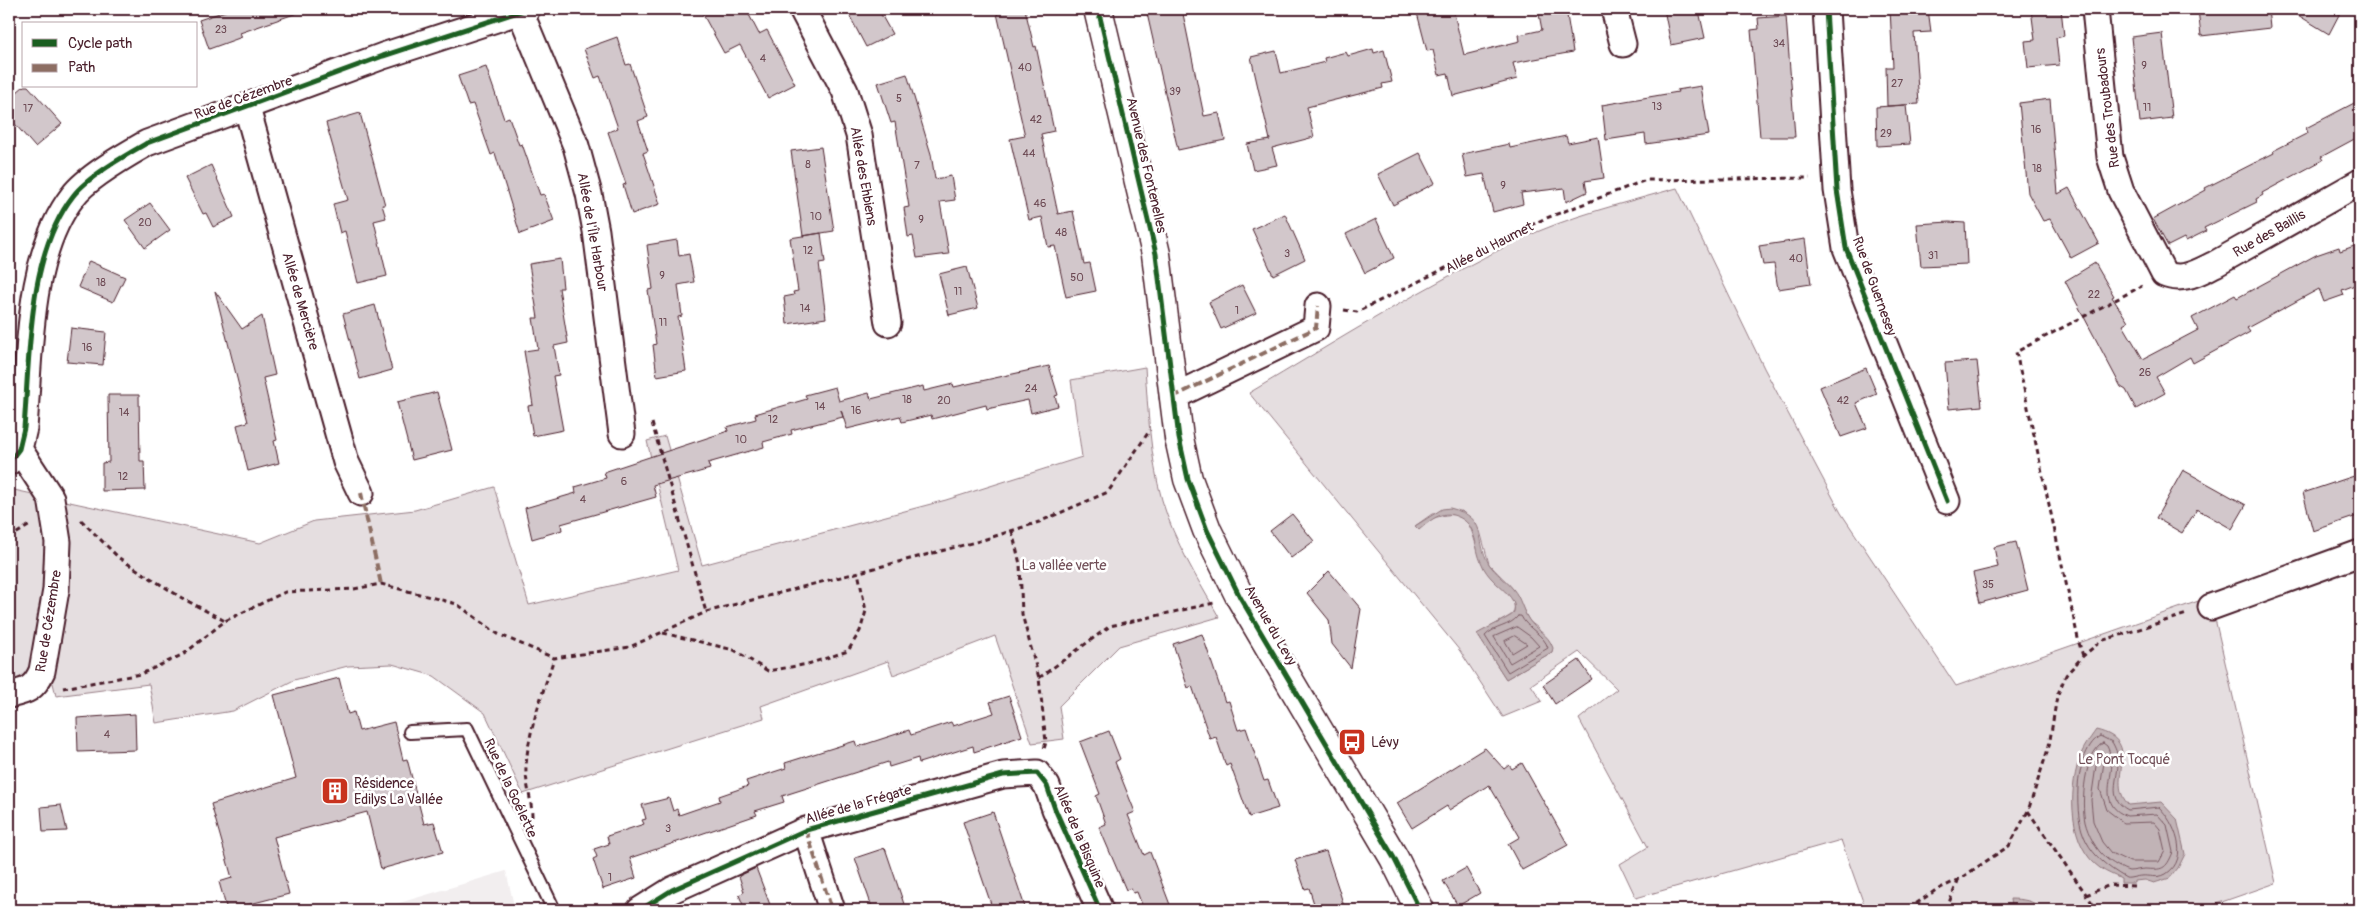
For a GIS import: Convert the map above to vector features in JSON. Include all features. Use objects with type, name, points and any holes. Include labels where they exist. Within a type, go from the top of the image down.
[{"type":"street","name":"Allée des Ehbiens","points":[[802,9],[845,91],[859,135],[888,323]]},
{"type":"street","name":"Avenue des Fontenelles","points":[[1098,9],[1156,254],[1166,328]]},
{"type":"street","points":[[1614,9],[1623,44]]},
{"type":"street","name":"Rue de Guernesey","points":[[1826,9],[1837,190],[1846,248],[1947,501]]},
{"type":"street","name":"Rue des Troubadours","points":[[2095,9],[2110,156],[2115,177],[2170,276]]},
{"type":"street","name":"Rue de Cézembre","points":[[9,695],[25,691],[36,684],[42,671],[56,590],[58,542],[51,498],[14,455],[24,428],[36,286],[44,253],[56,224],[73,195],[114,162],[147,143],[248,108],[383,56],[524,10]]},
{"type":"street","name":"Allée de l'Île Harbour","points":[[524,10],[576,146],[589,194],[596,231],[622,434]]},
{"type":"street","name":"Allée de Mercière","points":[[248,108],[346,462],[361,492]]},
{"type":"street","name":"Rue des Baillis","points":[[2170,276],[2191,275],[2215,264],[2360,182]]},
{"type":"street","points":[[1174,397],[1316,328],[1318,306]]},
{"type":"street","name":"Avenue du Levy","points":[[1166,328],[1179,438],[1188,480],[1208,530],[1240,597],[1394,858],[1420,910]]},
{"type":"street","points":[[2211,607],[2360,553]]},
{"type":"street","name":"Allée de la Frégate","points":[[640,910],[672,890],[806,830],[1003,776],[1037,773]]},
{"type":"street","name":"Allée de la Bisquine","points":[[1037,773],[1048,786],[1055,809],[1100,910]]},
{"type":"street","points":[[806,830],[832,910]]},
{"type":"lane","name":"Rue de la Goélette","points":[[410,732],[467,729],[554,910]]},
{"type":"path","points":[[2083,656],[2016,352],[2170,276]]},
{"type":"path","points":[[36,684],[49,690],[141,674],[184,654],[225,620],[285,592],[354,589],[381,584],[457,604],[498,634],[554,658],[630,648],[706,612],[1012,531],[1039,522],[1108,492],[1174,397]]},
{"type":"path","points":[[652,423],[706,612]]},
{"type":"path","points":[[54,511],[82,521],[119,558],[182,598],[225,620]]},
{"type":"path","points":[[1012,531],[1020,564],[1022,614],[1038,678],[1046,742],[1037,773]]},
{"type":"path","points":[[663,633],[734,650],[768,671],[808,664],[848,650],[860,631],[866,611],[858,572]]},
{"type":"path","points":[[1038,678],[1110,626],[1240,597]]},
{"type":"path","points":[[1910,910],[1914,905],[1936,890],[1958,880],[2009,846],[2028,811],[2049,746],[2057,696],[2066,675],[2083,656],[2101,641],[2211,607]]},
{"type":"path","points":[[532,818],[532,800],[526,769],[529,739],[554,658]]},
{"type":"path","points":[[2028,811],[2097,910]]},
{"type":"path","points":[[1948,910],[1948,905],[1958,880]]},
{"type":"path","points":[[2086,895],[2110,885],[2135,886]]},
{"type":"shaded area","points":[[506,871],[515,910],[376,910]]},
{"type":"green space","name":"Le Pont Tocqué","points":[[1677,188],[1764,368],[1841,513],[1956,686],[2210,597],[2276,883],[2199,910],[1866,910],[1841,840],[1636,898],[1620,864],[1648,847],[1579,719],[1617,689],[1579,652],[1531,685],[1542,701],[1503,717],[1460,651],[1249,393],[1416,294],[1519,240],[1577,217]],"holes":[[[1462,511],[1480,531],[1489,564],[1513,589],[1529,621],[1538,628],[1552,652],[1506,679],[1477,634],[1511,615],[1514,608],[1513,602],[1490,576],[1482,562],[1469,525],[1462,518],[1452,515],[1437,517],[1415,526],[1432,514]]]},
{"type":"green space","name":"La vallée verte","points":[[1145,367],[1152,451],[1162,500],[1180,545],[1219,617],[1119,646],[1059,706],[1064,739],[1032,743],[995,636],[893,675],[888,661],[761,706],[764,718],[523,794],[485,713],[434,676],[392,664],[348,666],[294,680],[233,711],[156,723],[149,684],[56,696],[53,683],[9,690],[9,492],[14,490],[260,543],[314,521],[415,510],[494,487],[529,605],[678,570],[647,441],[665,436],[702,565],[946,500],[1082,457],[1071,380]]},
{"type":"water","points":[[1450,508],[1471,517],[1479,530],[1482,546],[1489,564],[1516,593],[1529,620],[1545,635],[1553,648],[1552,652],[1506,679],[1477,634],[1513,614],[1514,604],[1509,595],[1491,578],[1484,568],[1469,524],[1456,516],[1446,514],[1436,517],[1419,530],[1415,526],[1442,509]]},
{"type":"water","points":[[2096,730],[2111,736],[2119,743],[2122,752],[2120,784],[2122,795],[2129,805],[2161,802],[2177,819],[2185,854],[2170,878],[2154,883],[2145,880],[2134,881],[2134,883],[2121,883],[2121,879],[2100,868],[2082,846],[2074,818],[2073,788],[2080,756]]},
{"type":"water","points":[[2010,899],[2032,902],[2042,910],[2005,910],[2011,908]]},
{"type":"building","points":[[231,9],[299,9],[300,12],[240,33],[242,37],[209,49],[199,20]]},
{"type":"building","points":[[700,9],[746,9],[759,34],[767,30],[795,84],[768,98],[740,45],[724,53]]},
{"type":"building","points":[[846,9],[878,9],[892,34],[866,47]]},
{"type":"building","points":[[996,9],[1025,9],[1034,47],[1036,46],[1054,131],[1041,134],[1058,214],[1073,211],[1084,264],[1090,263],[1096,291],[1066,297],[1055,246],[1048,247],[1042,217],[1029,220],[1010,139],[1025,136]]},
{"type":"building","points":[[1146,9],[1182,9],[1204,116],[1219,113],[1225,140],[1178,150]]},
{"type":"building","points":[[1416,9],[1453,9],[1464,55],[1520,41],[1519,35],[1542,30],[1538,9],[1566,9],[1573,52],[1513,63],[1517,79],[1453,96],[1448,73],[1439,75],[1433,50],[1427,51]]},
{"type":"building","points":[[1664,9],[1699,11],[1705,38],[1671,45]]},
{"type":"building","points":[[1890,9],[1928,9],[1931,32],[1914,33],[1919,104],[1887,106],[1886,67],[1893,67]]},
{"type":"building","points":[[2031,9],[2061,9],[2064,36],[2056,38],[2059,65],[2028,68],[2025,41],[2035,40]]},
{"type":"building","points":[[2198,9],[2268,9],[2270,28],[2201,36]]},
{"type":"building","points":[[2288,9],[2342,9],[2329,34]]},
{"type":"building","points":[[1786,16],[1795,137],[1760,137],[1751,30],[1759,29],[1758,18]]},
{"type":"building","points":[[2162,33],[2172,118],[2140,122],[2131,37]]},
{"type":"building","points":[[617,37],[626,65],[630,64],[648,117],[638,121],[648,151],[643,153],[660,204],[632,214],[623,185],[626,184],[608,132],[618,128],[600,76],[595,78],[584,49]]},
{"type":"building","points":[[1373,49],[1374,53],[1384,50],[1392,82],[1382,84],[1383,88],[1307,107],[1314,137],[1272,148],[1277,165],[1253,170],[1247,144],[1270,140],[1251,57],[1276,51],[1281,73],[1325,62],[1324,58],[1346,52],[1348,56]]},
{"type":"building","points":[[486,67],[504,119],[509,117],[519,145],[522,144],[540,195],[544,194],[554,221],[520,234],[495,153],[491,155],[473,104],[468,105],[458,76]]},
{"type":"building","points":[[907,74],[931,154],[935,179],[951,176],[955,200],[940,202],[949,254],[917,258],[913,236],[908,237],[904,208],[909,207],[895,122],[891,123],[878,83]]},
{"type":"building","points":[[1701,86],[1709,135],[1646,144],[1645,134],[1606,140],[1602,105],[1678,92],[1677,90]]},
{"type":"building","points":[[22,88],[30,88],[62,124],[35,147],[9,117],[9,99]]},
{"type":"building","points":[[2050,99],[2058,194],[2069,188],[2099,243],[2071,258],[2050,219],[2043,221],[2028,193],[2019,103]]},
{"type":"building","points":[[2360,100],[2360,136],[2321,157],[2323,160],[2262,193],[2263,195],[2256,199],[2257,202],[2204,228],[2206,231],[2186,241],[2184,238],[2168,246],[2153,219],[2206,190],[2205,188],[2274,153],[2273,151],[2308,133],[2306,128]]},
{"type":"building","points":[[1906,105],[1910,144],[1877,146],[1876,107]]},
{"type":"building","points":[[360,113],[385,205],[382,205],[386,218],[374,221],[387,276],[358,283],[345,231],[340,233],[333,204],[348,200],[326,123]]},
{"type":"building","points":[[1566,136],[1568,143],[1598,137],[1604,178],[1585,181],[1587,192],[1566,202],[1564,188],[1521,193],[1523,204],[1493,212],[1484,174],[1467,177],[1462,154],[1509,144],[1510,148]]},
{"type":"building","points":[[821,147],[834,231],[803,236],[791,151]]},
{"type":"building","points":[[1420,153],[1435,183],[1393,205],[1378,174]]},
{"type":"building","points":[[211,165],[234,217],[213,227],[206,213],[203,214],[185,178]]},
{"type":"building","points":[[150,203],[170,230],[145,248],[125,220]]},
{"type":"building","points":[[1285,214],[1305,259],[1273,275],[1252,229]]},
{"type":"building","points":[[1376,219],[1394,258],[1365,273],[1346,234]]},
{"type":"building","points":[[1965,223],[1967,264],[1921,266],[1917,224]]},
{"type":"building","points":[[821,233],[825,263],[819,264],[826,318],[787,324],[784,297],[794,295],[793,292],[798,291],[790,238]]},
{"type":"building","points":[[1805,239],[1811,284],[1778,289],[1774,264],[1763,265],[1759,246]]},
{"type":"building","points":[[677,240],[679,256],[689,254],[694,282],[678,285],[682,316],[678,317],[686,371],[657,376],[653,345],[656,344],[648,290],[653,289],[647,245]]},
{"type":"building","points":[[2360,244],[2360,283],[2342,290],[2344,295],[2324,302],[2319,289],[2247,328],[2250,332],[2193,363],[2190,357],[2156,377],[2165,393],[2136,409],[2126,390],[2121,387],[2065,281],[2095,263],[2114,296],[2112,297],[2128,322],[2123,325],[2143,359],[2198,330],[2192,318],[2235,295],[2237,298],[2316,255],[2339,247],[2340,251]]},
{"type":"building","points":[[560,259],[563,288],[559,288],[568,343],[554,346],[559,375],[553,376],[563,430],[533,436],[528,406],[533,405],[524,351],[538,349],[533,318],[538,318],[529,264]]},
{"type":"building","points":[[89,261],[125,277],[113,302],[78,287]]},
{"type":"building","points":[[967,267],[978,308],[949,315],[939,274]]},
{"type":"building","points":[[1242,285],[1256,313],[1221,329],[1209,302]]},
{"type":"building","points":[[215,291],[242,329],[262,316],[275,375],[263,378],[277,440],[274,441],[279,463],[248,471],[237,425],[248,422]]},
{"type":"building","points":[[375,305],[392,370],[360,379],[343,314]]},
{"type":"building","points":[[71,328],[106,332],[103,365],[67,362]]},
{"type":"building","points":[[1977,361],[1982,406],[1949,409],[1945,363]]},
{"type":"building","points":[[1049,366],[1058,395],[1055,396],[1058,406],[1031,413],[1028,400],[987,409],[986,405],[932,419],[931,415],[902,422],[900,416],[847,429],[841,410],[843,417],[791,430],[792,434],[763,442],[764,447],[708,463],[710,469],[653,485],[656,497],[561,524],[562,530],[532,539],[525,508],[576,493],[575,487],[606,478],[604,472],[728,431],[727,427],[756,419],[755,414],[807,399],[805,395],[835,387],[839,401],[869,393],[871,399],[923,386],[924,391],[953,384],[954,387]]},
{"type":"building","points":[[1866,368],[1877,394],[1856,403],[1867,428],[1841,437],[1820,387]]},
{"type":"building","points":[[437,392],[452,450],[412,460],[397,402]]},
{"type":"building","points":[[108,395],[139,395],[140,461],[144,461],[145,490],[102,491],[102,463],[109,462]]},
{"type":"building","points":[[2183,470],[2246,505],[2232,529],[2197,509],[2182,533],[2156,518]]},
{"type":"building","points":[[2360,474],[2360,515],[2313,531],[2303,493]]},
{"type":"building","points":[[1292,514],[1314,541],[1291,558],[1270,531]]},
{"type":"building","points":[[2016,542],[2028,590],[1980,603],[1973,573],[1998,567],[1994,547]]},
{"type":"building","points":[[1329,571],[1361,609],[1351,668],[1332,644],[1329,620],[1307,593]]},
{"type":"building","points":[[1202,634],[1225,702],[1229,701],[1238,730],[1246,728],[1264,781],[1268,780],[1278,808],[1249,817],[1230,764],[1226,766],[1216,737],[1210,739],[1192,686],[1188,688],[1173,644]]},
{"type":"building","points":[[1579,660],[1592,679],[1555,704],[1543,685]]},
{"type":"building","name":"Résidence Edilys La Vallée","points":[[339,678],[348,714],[354,712],[359,731],[394,722],[403,760],[407,759],[424,824],[434,822],[443,852],[381,869],[367,812],[274,837],[289,894],[227,910],[219,882],[232,878],[211,804],[296,778],[274,695]]},
{"type":"building","points":[[1009,696],[1022,736],[974,752],[973,746],[919,763],[918,758],[889,767],[888,762],[782,796],[784,802],[755,811],[757,815],[630,858],[636,878],[603,889],[593,859],[597,857],[594,849],[609,844],[607,836],[644,824],[642,820],[646,819],[642,805],[669,798],[673,811],[677,809],[679,815],[720,801],[719,796],[748,786],[746,781],[786,768],[785,763],[855,741],[857,747],[909,730],[911,735],[951,722],[953,726],[994,713],[990,702]]},
{"type":"building","points":[[135,714],[136,750],[78,752],[77,718]]},
{"type":"building","points":[[1109,731],[1120,759],[1115,762],[1135,812],[1128,815],[1144,855],[1150,852],[1172,910],[1144,910],[1137,892],[1133,893],[1131,888],[1126,890],[1099,827],[1106,824],[1096,796],[1100,794],[1080,742]]},
{"type":"building","points":[[1485,748],[1504,769],[1509,765],[1512,769],[1522,763],[1568,845],[1522,870],[1508,844],[1520,837],[1489,785],[1449,810],[1447,806],[1412,828],[1397,803]]},
{"type":"building","points":[[61,805],[67,831],[43,832],[41,807]]},
{"type":"building","points":[[993,812],[1026,910],[993,910],[963,822]]},
{"type":"building","points":[[885,848],[906,910],[873,910],[855,858]]},
{"type":"building","points":[[1326,851],[1345,910],[1316,910],[1309,888],[1305,889],[1295,860]]},
{"type":"building","points":[[756,868],[772,910],[745,910],[739,895],[744,892],[739,876]]},
{"type":"building","points":[[1466,868],[1480,893],[1458,906],[1443,881]]},
{"type":"marked path","points":[[1173,397],[1316,328],[1318,306]]},
{"type":"marked path","points":[[361,493],[381,584]]},
{"type":"marked path","points":[[806,830],[832,910]]},
{"type":"cycle path","points":[[9,462],[19,449],[24,428],[34,307],[39,276],[47,247],[58,220],[73,196],[88,181],[147,143],[383,56],[527,9]]},
{"type":"cycle path","points":[[1098,9],[1156,254],[1179,438],[1188,479],[1207,530],[1240,597],[1394,858],[1420,910]]},
{"type":"cycle path","points":[[1826,9],[1837,190],[1846,248],[1947,501]]},
{"type":"cycle path","points":[[640,910],[672,890],[806,830],[1003,775],[1037,773],[1047,786],[1055,809],[1100,910]]},
{"type":"place","name":"Lévy","points":[[1352,742]]},
{"type":"place","name":"Résidence Edilys La Vallée","points":[[335,791]]}]
